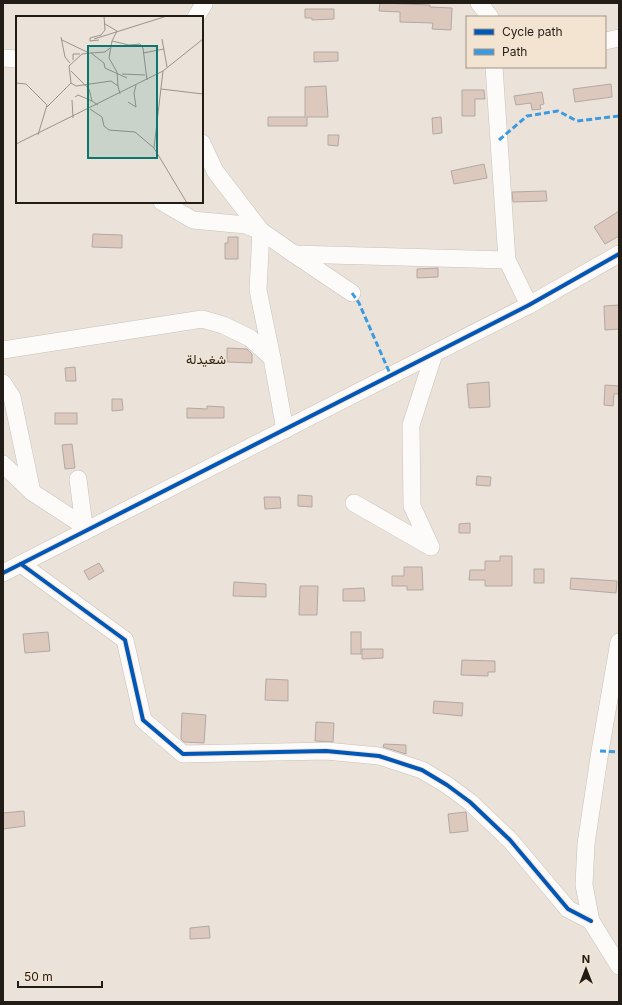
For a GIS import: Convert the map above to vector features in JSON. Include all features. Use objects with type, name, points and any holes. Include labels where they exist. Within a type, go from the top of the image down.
[{"type":"street","points":[[479,3],[489,16]]},
{"type":"street","points":[[606,41],[619,38]]},
{"type":"street","points":[[3,58],[16,59]]},
{"type":"street","points":[[494,68],[507,260],[529,304]]},
{"type":"street","points":[[203,145],[215,171],[261,231],[258,290],[285,430]]},
{"type":"street","points":[[164,203],[193,220],[246,225],[261,231],[352,293]]},
{"type":"street","points":[[294,254],[507,260]]},
{"type":"street","points":[[3,574],[84,529],[285,430],[434,354],[619,254]]},
{"type":"street","points":[[3,350],[202,319],[224,325],[250,338],[272,358]]},
{"type":"street","points":[[354,503],[431,547],[412,506],[411,425],[434,354]]},
{"type":"street","points":[[3,383],[12,397],[32,492]]},
{"type":"street","points":[[3,464],[32,492],[84,529]]},
{"type":"street","points":[[78,479],[84,529]]},
{"type":"street","points":[[21,564],[125,640],[143,720],[183,754],[326,751],[379,756],[422,770],[447,785],[470,802],[510,840],[568,909],[591,921]]},
{"type":"street","points":[[619,642],[586,844],[584,885],[591,921],[619,966]]},
{"type":"building","points":[[380,3],[430,5],[430,7],[452,8],[451,30],[432,29],[433,23],[400,22],[400,12],[379,11]]},
{"type":"building","points":[[305,9],[334,9],[334,19],[312,20],[312,18],[305,18]]},
{"type":"building","points":[[314,52],[338,52],[338,61],[314,62]]},
{"type":"building","points":[[611,84],[612,97],[575,102],[573,89]]},
{"type":"building","points":[[326,86],[328,117],[307,117],[307,126],[268,126],[268,117],[305,117],[305,87]]},
{"type":"building","points":[[462,90],[484,90],[485,99],[475,99],[475,116],[462,116]]},
{"type":"building","points":[[542,92],[544,104],[540,105],[541,109],[532,110],[531,103],[516,105],[514,96]]},
{"type":"building","points":[[441,117],[442,133],[433,134],[432,118]]},
{"type":"building","points":[[328,135],[339,135],[338,146],[328,145]]},
{"type":"building","points":[[484,164],[487,178],[454,184],[451,171]]},
{"type":"building","points":[[546,191],[547,201],[513,202],[512,192]]},
{"type":"building","points":[[619,211],[619,236],[605,244],[594,227]]},
{"type":"building","points":[[93,234],[122,235],[122,248],[92,247]]},
{"type":"building","points":[[228,237],[238,237],[238,259],[225,259],[225,243],[228,243]]},
{"type":"building","points":[[438,268],[438,277],[417,278],[417,269]]},
{"type":"building","points":[[619,305],[619,329],[605,330],[604,306]]},
{"type":"building","points":[[227,348],[247,349],[252,354],[252,363],[227,362]]},
{"type":"building","points":[[75,367],[76,381],[66,381],[65,368]]},
{"type":"building","points":[[489,382],[490,407],[469,408],[467,384]]},
{"type":"building","points":[[605,385],[619,386],[619,394],[614,394],[613,406],[604,405]]},
{"type":"building","points":[[112,399],[122,399],[123,410],[112,411]]},
{"type":"building","points":[[207,406],[224,407],[224,418],[187,418],[187,408],[207,409]]},
{"type":"building","points":[[55,413],[77,413],[77,424],[55,424]]},
{"type":"building","points":[[72,444],[75,468],[65,469],[62,445]]},
{"type":"building","points":[[477,476],[491,477],[490,486],[476,485]]},
{"type":"building","points":[[298,495],[312,496],[312,507],[298,506]]},
{"type":"building","points":[[264,497],[280,497],[281,508],[265,509]]},
{"type":"building","points":[[470,523],[470,533],[459,533],[459,524]]},
{"type":"building","points":[[500,556],[512,556],[512,586],[485,586],[485,580],[469,580],[470,570],[485,570],[485,561],[500,561]]},
{"type":"building","points":[[99,563],[104,571],[89,580],[84,571]]},
{"type":"building","points":[[404,567],[422,567],[423,590],[407,590],[407,586],[392,586],[392,576],[404,576]]},
{"type":"building","points":[[534,569],[544,569],[544,583],[534,583]]},
{"type":"building","points":[[571,578],[617,581],[616,593],[570,589]]},
{"type":"building","points":[[234,582],[266,584],[266,597],[233,596]]},
{"type":"building","points":[[300,586],[318,586],[317,615],[299,615]]},
{"type":"building","points":[[364,588],[365,601],[343,601],[343,589]]},
{"type":"building","points":[[48,632],[50,651],[25,653],[23,634]]},
{"type":"building","points":[[351,632],[361,632],[361,654],[351,654]]},
{"type":"building","points":[[362,649],[383,649],[383,658],[362,659]]},
{"type":"building","points":[[462,660],[495,661],[495,672],[488,672],[488,676],[461,675]]},
{"type":"building","points":[[266,679],[288,680],[288,701],[265,700]]},
{"type":"building","points":[[434,701],[463,703],[462,716],[433,713]]},
{"type":"building","points":[[182,713],[206,715],[204,743],[184,742],[181,739]]},
{"type":"building","points":[[316,722],[334,723],[333,742],[315,741]]},
{"type":"building","points":[[384,744],[406,745],[406,754],[383,747]]},
{"type":"building","points":[[24,811],[25,826],[3,829],[3,813]]},
{"type":"building","points":[[466,812],[468,831],[450,833],[448,814]]},
{"type":"building","points":[[209,926],[210,938],[190,939],[190,928]]},
{"type":"marked path","points":[[499,140],[527,116],[558,111],[577,121],[619,116]]},
{"type":"marked path","points":[[352,293],[359,303],[391,376]]},
{"type":"marked path","points":[[600,751],[619,752]]},
{"type":"cycle path","points":[[3,573],[529,305],[619,254]]},
{"type":"cycle path","points":[[21,564],[125,640],[143,720],[183,754],[326,751],[379,756],[422,770],[447,785],[470,802],[510,840],[568,909],[591,921]]},
{"type":"district","name":"شغيدلة","points":[[206,359]]}]
